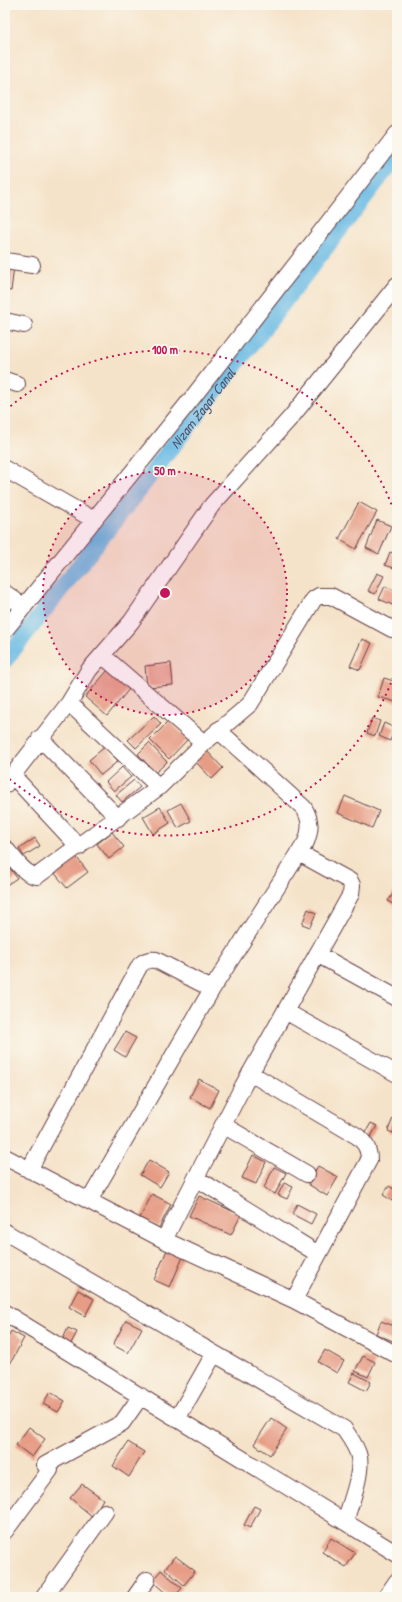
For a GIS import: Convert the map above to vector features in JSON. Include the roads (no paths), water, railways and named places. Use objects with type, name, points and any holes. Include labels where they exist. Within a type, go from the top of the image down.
[{"type":"street","points":[[5,630],[193,397],[397,134]]},
{"type":"street","points":[[5,261],[32,265]]},
{"type":"street","points":[[79,847],[9,780],[40,738],[69,703],[89,670],[131,622],[212,506],[292,416],[397,285]]},
{"type":"street","points":[[5,321],[24,325]]},
{"type":"street","points":[[5,469],[94,520]]},
{"type":"street","points":[[5,593],[24,607]]},
{"type":"street","points":[[5,848],[27,873],[32,876],[37,876],[79,847],[159,787],[218,730],[250,704],[314,599],[319,596],[331,596],[392,629],[397,630]]},
{"type":"street","points":[[102,655],[204,743]]},
{"type":"street","points":[[69,703],[159,787]]},
{"type":"street","points":[[89,1201],[212,989],[306,842],[310,826],[309,816],[304,808],[218,730]]},
{"type":"street","points":[[40,738],[118,818]]},
{"type":"street","points":[[164,1240],[250,1073],[352,894],[352,885],[350,881],[299,853]]},
{"type":"street","points":[[317,954],[397,998]]},
{"type":"street","points":[[29,1170],[140,965],[144,961],[150,959],[156,960],[212,989]]},
{"type":"street","points":[[285,1011],[397,1074]]},
{"type":"street","points":[[250,1073],[357,1136],[368,1147],[369,1160],[294,1300]]},
{"type":"street","points":[[223,1125],[307,1174]]},
{"type":"street","points":[[5,1157],[164,1240],[294,1300],[397,1355]]},
{"type":"street","points":[[196,1178],[318,1254]]},
{"type":"street","points":[[5,1232],[344,1430],[353,1442],[359,1456],[359,1469],[345,1522]]},
{"type":"street","points":[[5,1313],[397,1554]]},
{"type":"street","points":[[177,1419],[214,1354]]},
{"type":"street","points":[[5,1531],[47,1467],[122,1423],[141,1396]]},
{"type":"street","points":[[44,1597],[105,1512]]},
{"type":"street","points":[[135,1597],[147,1580]]},
{"type":"street","points":[[386,1597],[397,1580]]},
{"type":"waterway","name":"Nizam Zagar Canal","points":[[5,660],[141,487],[397,155]]}]
